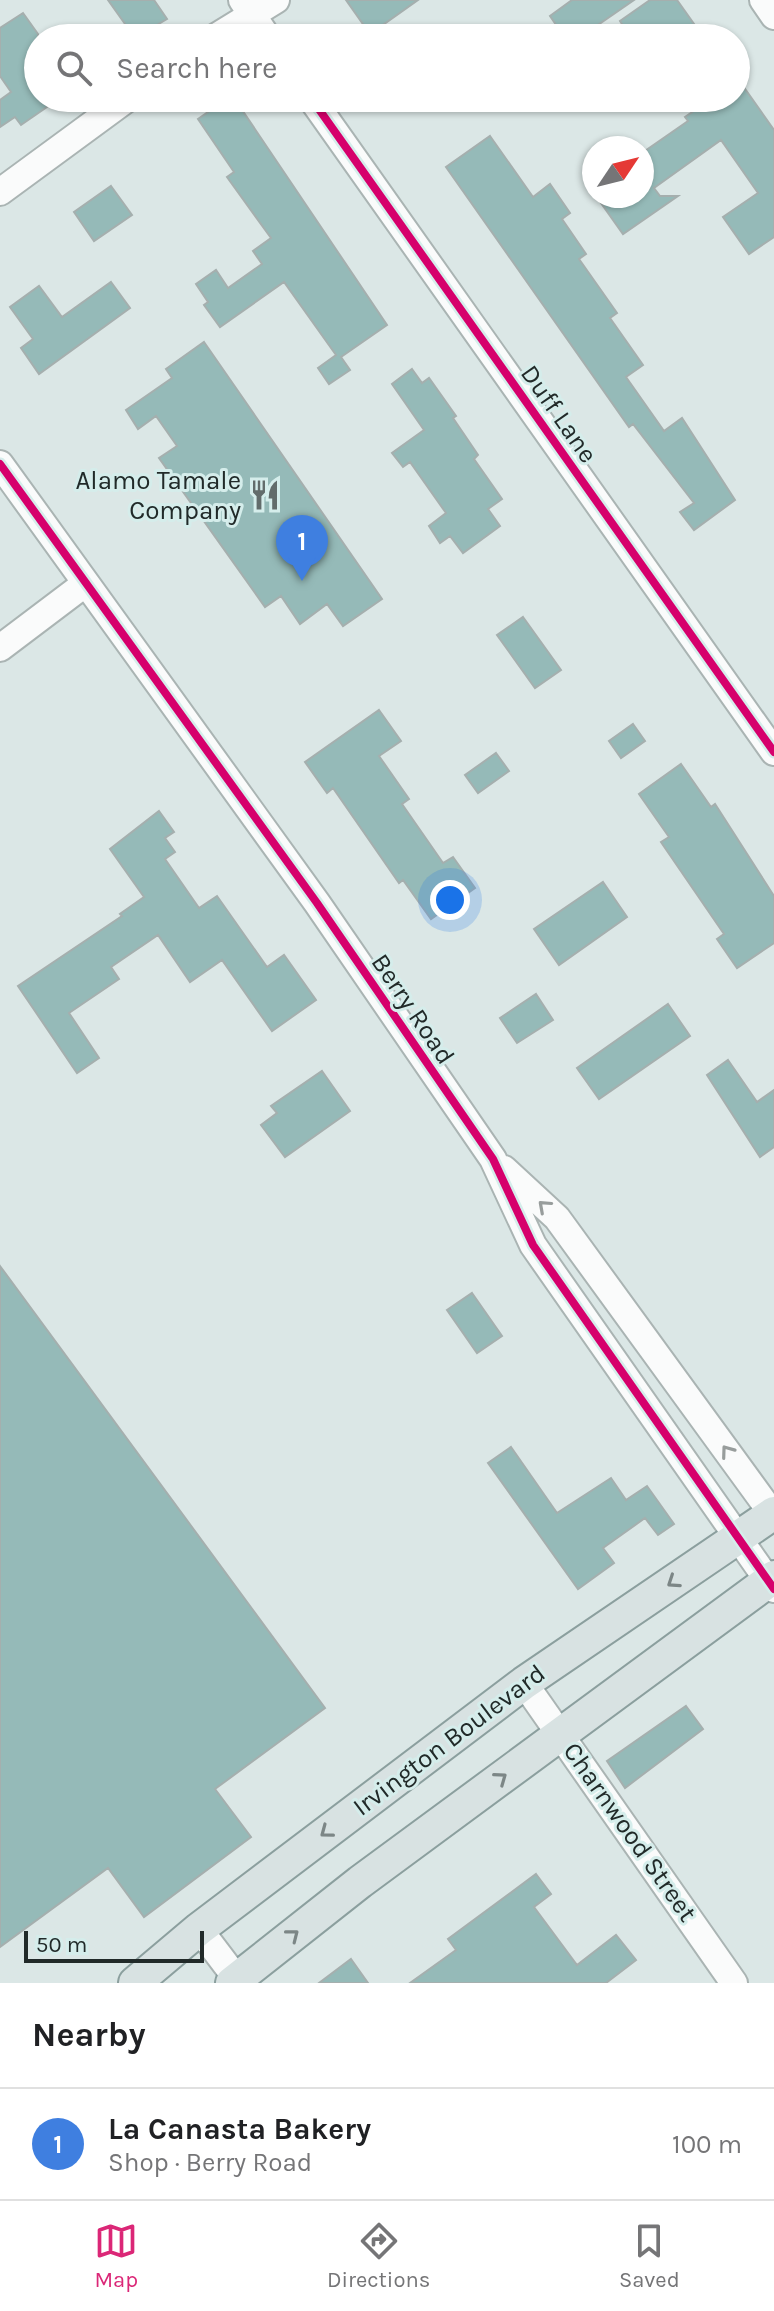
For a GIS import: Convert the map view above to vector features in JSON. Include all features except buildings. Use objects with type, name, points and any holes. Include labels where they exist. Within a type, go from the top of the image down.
[{"type":"main road","name":"Irvington Boulevard","points":[[137,1982],[199,1929],[524,1683],[774,1514]]},
{"type":"main road","points":[[236,1982],[360,1882],[772,1582]]},
{"type":"street","points":[[230,24],[248,8],[276,0]]},
{"type":"street","points":[[763,0],[774,16]]},
{"type":"street","points":[[0,192],[109,112]]},
{"type":"street","name":"Duff Lane","points":[[321,112],[774,752]]},
{"type":"street","name":"Berry Road","points":[[0,464],[317,903],[493,1159],[533,1245],[737,1538],[772,1582]]},
{"type":"street","points":[[0,648],[86,583]]},
{"type":"street","name":"Berry Road","points":[[493,1159],[557,1218],[774,1514]]},
{"type":"street","name":"Charnwood Street","points":[[524,1683],[734,1983]]},
{"type":"street","points":[[199,1929],[236,1982]]},
{"type":"cycle path","points":[[321,112],[774,752]]},
{"type":"cycle path","points":[[0,464],[317,903],[493,1159],[533,1245],[774,1589]]},
{"type":"place","name":"Alamo Tamale Company","points":[[265,495]]},
{"type":"place","name":"La Canasta Bakery","points":[[302,581]]}]
